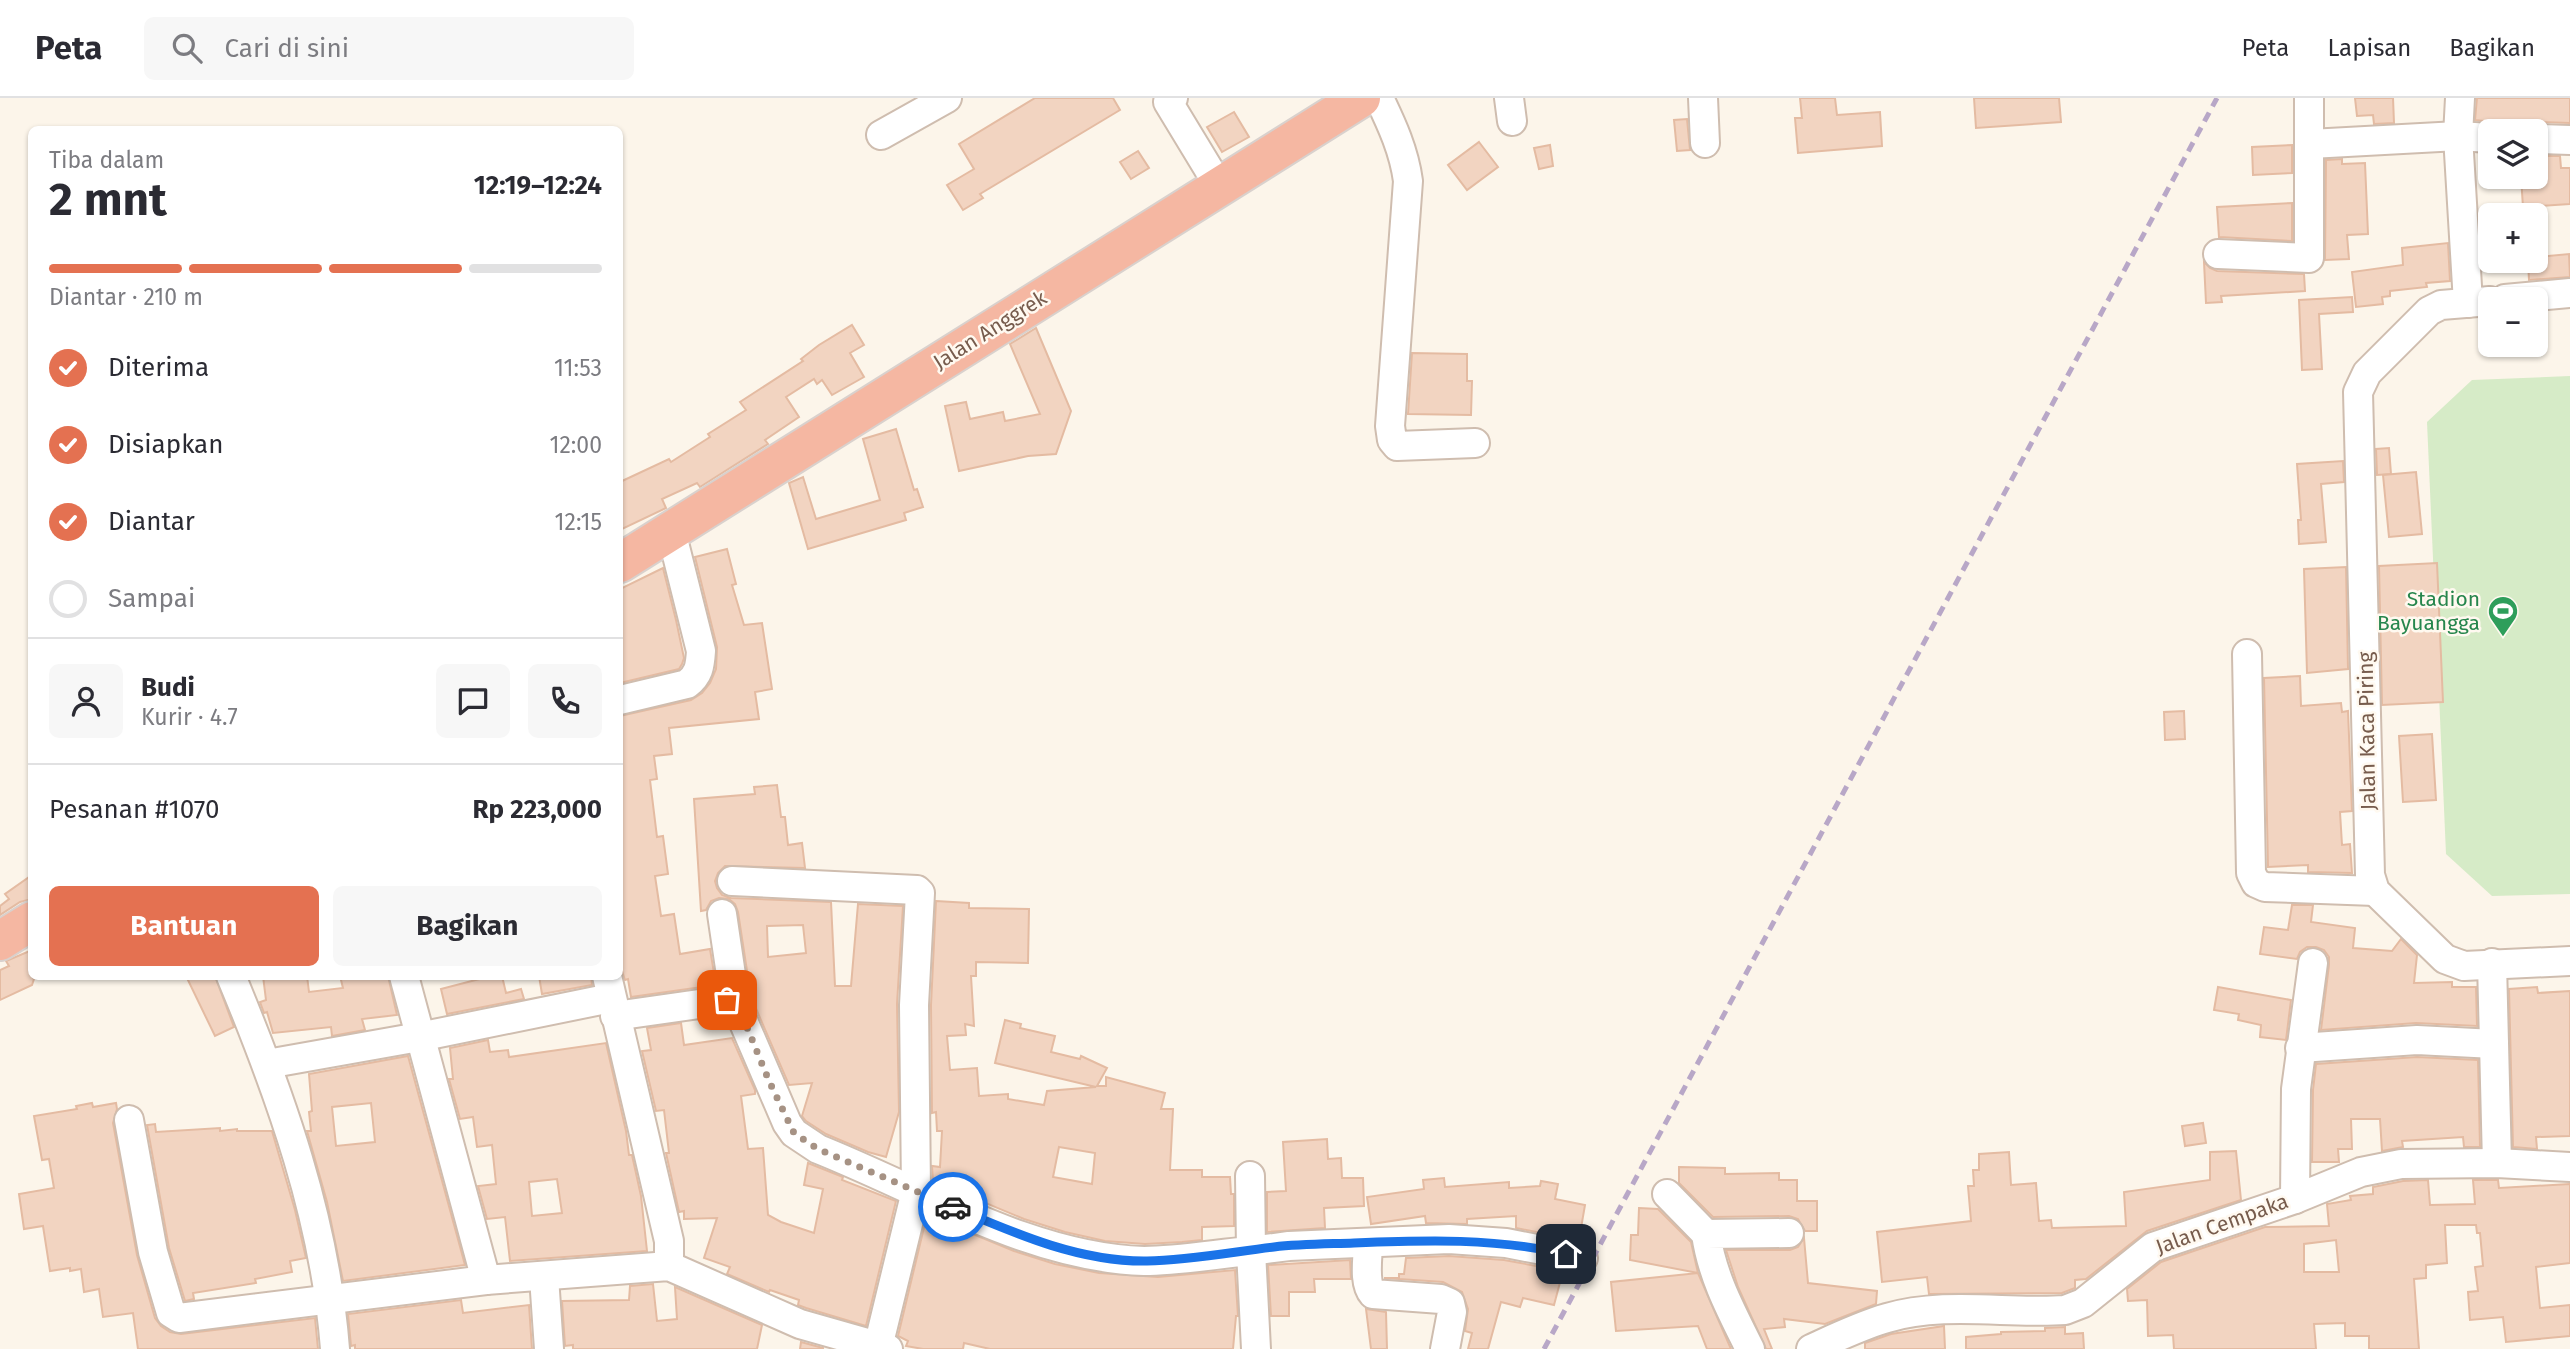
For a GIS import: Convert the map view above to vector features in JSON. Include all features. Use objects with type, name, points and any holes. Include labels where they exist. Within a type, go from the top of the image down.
[{"type":"highway","name":"Jalan Anggrek","points":[[623,560],[1219,186],[1377,103]]},
{"type":"highway","points":[[0,942],[28,924]]},
{"type":"street","points":[[881,135],[947,98]]},
{"type":"street","points":[[1703,98],[1705,143]]},
{"type":"street","points":[[2218,254],[2309,258],[2309,98]]},
{"type":"street","points":[[2460,98],[2458,136],[2478,294]]},
{"type":"street","points":[[1169,99],[1219,186]]},
{"type":"street","points":[[1377,103],[1403,155],[1408,181],[1390,426],[1392,440],[1397,446],[1475,443]]},
{"type":"street","points":[[2310,144],[2478,137]]},
{"type":"street","points":[[2548,139],[2570,140]]},
{"type":"street","points":[[2548,295],[2570,293]]},
{"type":"street","name":"Jalan Kaca Piring","points":[[2375,891],[2370,876],[2358,392],[2367,373],[2429,311],[2441,305],[2478,302]]},
{"type":"street","points":[[623,699],[687,684],[695,678],[700,669],[701,651],[671,531]]},
{"type":"street","points":[[2247,654],[2251,873],[2256,883],[2264,887],[2375,891],[2445,959],[2464,966],[2570,961]]},
{"type":"street","points":[[129,1120],[153,1252],[171,1312],[179,1318],[331,1297],[486,1280],[669,1266],[797,1336],[883,1348],[916,1191],[914,1004],[920,893],[917,890],[732,881]]},
{"type":"street","points":[[722,914],[736,1002],[773,1092],[794,1133],[818,1149],[1015,1234],[1088,1254],[1146,1261],[1289,1246],[1449,1239],[1506,1242],[1583,1258]]},
{"type":"street","points":[[2295,1199],[2295,1089],[2313,963]]},
{"type":"street","points":[[2492,964],[2497,1163]]},
{"type":"street","points":[[233,980],[267,1064],[299,1159],[331,1297],[335,1349]]},
{"type":"street","points":[[405,980],[486,1280]]},
{"type":"street","points":[[267,1064],[419,1037],[611,997],[736,1002]]},
{"type":"street","points":[[611,997],[669,1241],[669,1266]]},
{"type":"street","points":[[2300,1048],[2417,1040],[2494,1044]]},
{"type":"street","name":"Jalan Cempaka","points":[[1811,1349],[1887,1318],[1914,1313],[1941,1310],[2066,1310],[2083,1303],[2153,1247],[2295,1199],[2361,1172],[2402,1164],[2497,1163],[2570,1167]]},
{"type":"street","points":[[1250,1176],[1256,1349]]},
{"type":"street","points":[[1667,1194],[1706,1234],[1721,1291],[1750,1349]]},
{"type":"street","points":[[1706,1234],[1790,1233]]},
{"type":"street","points":[[1368,1242],[1368,1281],[1369,1290],[1373,1294],[1441,1299],[1450,1303],[1452,1312],[1444,1349]]},
{"type":"street","points":[[544,1277],[549,1349]]},
{"type":"green space","name":"Stadion Bayuangga","points":[[2570,376],[2570,894],[2492,896],[2446,854],[2427,422],[2472,380]]},
{"type":"building","points":[[1035,98],[1113,98],[1120,110],[980,194],[983,198],[963,210],[947,185],[974,169],[959,144]]},
{"type":"building","points":[[1800,98],[1835,98],[1837,115],[1880,112],[1882,146],[1798,153],[1795,118],[1802,118]]},
{"type":"building","points":[[1974,98],[2059,98],[2061,122],[1976,128]]},
{"type":"building","points":[[2355,98],[2393,98],[2394,123],[2374,124],[2373,115],[2357,116]]},
{"type":"building","points":[[2477,98],[2570,98],[2570,123],[2548,122],[2548,119],[2475,120]]},
{"type":"building","points":[[1234,112],[1249,137],[1222,152],[1207,127]]},
{"type":"building","points":[[1687,119],[1690,150],[1677,151],[1674,120]]},
{"type":"building","points":[[1479,142],[1498,167],[1467,190],[1448,165]]},
{"type":"building","points":[[1550,145],[1553,166],[1539,169],[1534,148]]},
{"type":"building","points":[[2292,145],[2292,173],[2253,175],[2252,147]]},
{"type":"building","points":[[1138,151],[1149,168],[1131,179],[1120,162]]},
{"type":"building","points":[[2548,156],[2560,156],[2561,168],[2570,168],[2570,204],[2523,203],[2522,189],[2548,189]]},
{"type":"building","points":[[2342,159],[2342,164],[2365,163],[2368,234],[2347,235],[2349,259],[2325,260],[2326,160]]},
{"type":"building","points":[[2292,203],[2292,241],[2219,237],[2217,207]]},
{"type":"building","points":[[2448,243],[2450,281],[2426,283],[2427,287],[2390,291],[2390,296],[2382,297],[2383,304],[2356,307],[2352,272],[2403,265],[2402,248]]},
{"type":"building","points":[[2569,254],[2570,277],[2529,280],[2529,273],[2548,273],[2548,256]]},
{"type":"building","points":[[2204,262],[2217,271],[2304,274],[2305,291],[2221,296],[2222,302],[2206,303]]},
{"type":"building","points":[[2352,297],[2353,312],[2319,314],[2322,369],[2302,370],[2299,300]]},
{"type":"building","points":[[852,325],[864,345],[850,353],[864,377],[832,395],[822,380],[817,384],[814,379],[786,397],[799,417],[765,440],[768,444],[700,487],[697,483],[662,499],[666,508],[623,529],[623,481],[669,459],[671,462],[710,437],[708,434],[746,410],[740,402],[803,361],[801,359]]},
{"type":"building","points":[[1036,328],[1071,411],[1056,454],[1028,456],[959,471],[945,406],[966,402],[970,419],[1003,412],[1005,421],[1040,414],[1010,344]]},
{"type":"building","points":[[1412,353],[1467,354],[1467,381],[1472,381],[1471,415],[1408,414]]},
{"type":"building","points":[[896,429],[914,490],[917,489],[923,507],[904,513],[906,520],[808,549],[789,483],[803,477],[816,519],[880,500],[863,439]]},
{"type":"building","points":[[2389,448],[2391,474],[2377,475],[2376,449]]},
{"type":"building","points":[[2343,461],[2344,482],[2321,484],[2326,542],[2299,544],[2298,520],[2301,520],[2297,464]]},
{"type":"building","points":[[2416,472],[2422,534],[2389,537],[2383,475]]},
{"type":"building","points":[[727,549],[736,584],[732,585],[744,625],[762,623],[772,689],[755,692],[759,719],[669,728],[672,754],[654,756],[657,779],[650,780],[657,837],[663,836],[668,874],[655,876],[661,916],[674,914],[680,954],[710,949],[716,985],[631,997],[628,979],[625,980],[623,974],[623,715],[691,700],[702,693],[710,683],[716,669],[717,647],[695,557]]},
{"type":"building","points":[[2437,563],[2443,702],[2382,705],[2379,566]]},
{"type":"building","points":[[2346,567],[2348,669],[2307,673],[2304,569]]},
{"type":"building","points":[[663,568],[684,658],[679,669],[623,682],[623,588]]},
{"type":"building","points":[[2300,676],[2301,706],[2341,703],[2342,712],[2348,711],[2352,811],[2340,812],[2342,845],[2350,844],[2352,873],[2308,872],[2308,865],[2268,867],[2264,678]]},
{"type":"building","points":[[2184,711],[2185,739],[2165,740],[2164,712]]},
{"type":"building","points":[[2432,734],[2436,800],[2403,802],[2399,736]]},
{"type":"building","points":[[777,785],[788,845],[802,843],[805,868],[725,866],[715,881],[717,888],[722,895],[731,898],[831,902],[835,986],[851,986],[858,904],[903,906],[897,1004],[899,1112],[886,1157],[826,1134],[802,1116],[812,1083],[789,1085],[751,997],[735,904],[729,899],[719,898],[711,901],[706,910],[701,911],[694,799],[755,794],[754,787]],"holes":[[[803,925],[806,953],[768,957],[767,926]]]},
{"type":"building","points":[[28,878],[28,900],[0,915],[0,906],[9,899],[5,894]]},
{"type":"building","points":[[936,901],[969,903],[969,908],[1029,909],[1028,963],[976,962],[976,976],[971,976],[974,1026],[965,1024],[966,1035],[947,1036],[950,1070],[977,1068],[979,1096],[1008,1094],[1008,1099],[1044,1105],[1047,1091],[1096,1087],[995,1063],[1005,1020],[1021,1024],[1020,1028],[1055,1036],[1051,1052],[1080,1059],[1081,1056],[1107,1068],[1097,1086],[1106,1086],[1106,1077],[1165,1093],[1161,1109],[1173,1109],[1170,1170],[1202,1170],[1202,1177],[1230,1177],[1231,1194],[1234,1194],[1234,1226],[1202,1227],[1202,1240],[1145,1244],[1105,1241],[1024,1219],[933,1181],[932,1166],[940,1167],[942,1131],[937,1131],[936,1112],[932,1113],[931,1005]],"holes":[[[1059,1147],[1095,1153],[1092,1184],[1053,1177]]]},
{"type":"building","points":[[2292,905],[2313,905],[2311,922],[2355,928],[2353,948],[2392,951],[2401,939],[2417,955],[2414,983],[2452,982],[2452,987],[2476,987],[2477,1026],[2416,1023],[2321,1030],[2329,965],[2329,957],[2324,950],[2307,947],[2300,952],[2297,959],[2260,954],[2264,927],[2288,930]]},
{"type":"building","points":[[28,952],[28,980],[34,980],[32,985],[0,1000],[0,970],[9,966],[6,961]]},
{"type":"building","points":[[188,980],[216,980],[234,1027],[215,1036]]},
{"type":"building","points":[[264,980],[308,980],[309,992],[343,988],[341,980],[389,980],[397,1015],[362,1019],[365,1030],[332,1036],[331,1027],[273,1033],[267,1012],[264,1013],[260,1002],[266,1000]]},
{"type":"building","points":[[476,980],[503,980],[506,993],[521,989],[524,999],[447,1014],[441,989]]},
{"type":"building","points":[[540,980],[591,980],[592,985],[542,994]]},
{"type":"building","points":[[2218,987],[2291,1000],[2286,1040],[2260,1037],[2261,1025],[2238,1020],[2239,1014],[2214,1010]]},
{"type":"building","points":[[2537,987],[2538,993],[2570,991],[2570,1136],[2536,1137],[2537,1149],[2513,1147],[2509,989]]},
{"type":"building","points":[[681,1023],[684,1045],[732,1038],[755,1090],[755,1094],[741,1096],[748,1149],[763,1148],[768,1215],[814,1233],[823,1189],[804,1185],[808,1163],[843,1177],[842,1180],[896,1201],[866,1326],[798,1305],[799,1300],[770,1290],[769,1292],[727,1274],[730,1267],[704,1258],[717,1218],[684,1219],[684,1211],[679,1212],[666,1153],[669,1153],[664,1110],[656,1111],[642,1051],[651,1050],[647,1028]]},
{"type":"building","points":[[488,1040],[490,1052],[508,1050],[509,1057],[606,1043],[629,1155],[632,1155],[641,1196],[647,1251],[510,1261],[505,1217],[487,1219],[478,1186],[496,1184],[492,1145],[477,1147],[473,1117],[460,1119],[449,1079],[453,1079],[450,1048]],"holes":[[[557,1179],[562,1213],[532,1216],[529,1182]]]},
{"type":"building","points":[[408,1056],[465,1265],[343,1281],[327,1202],[307,1131],[311,1131],[309,1112],[312,1111],[309,1074]],"holes":[[[371,1103],[375,1142],[336,1146],[332,1107]]]},
{"type":"building","points":[[2417,1057],[2478,1060],[2480,1147],[2464,1147],[2463,1137],[2402,1141],[2403,1147],[2382,1151],[2380,1119],[2351,1119],[2352,1149],[2338,1149],[2339,1162],[2312,1162],[2316,1064]]},
{"type":"building","points":[[92,1103],[93,1107],[116,1103],[113,1123],[137,1255],[155,1318],[161,1326],[170,1332],[181,1334],[315,1318],[318,1349],[138,1349],[133,1313],[103,1317],[99,1289],[84,1292],[81,1269],[50,1271],[43,1226],[24,1229],[19,1194],[54,1188],[49,1159],[42,1160],[34,1116],[77,1109],[76,1106]]},
{"type":"building","points":[[2203,1123],[2206,1143],[2185,1146],[2182,1126]]},
{"type":"building","points":[[155,1124],[156,1132],[220,1128],[220,1131],[272,1131],[306,1258],[290,1261],[292,1272],[255,1279],[256,1283],[193,1293],[194,1299],[185,1301],[169,1248],[147,1125]]},
{"type":"building","points":[[1327,1139],[1328,1159],[1341,1158],[1342,1178],[1363,1178],[1364,1206],[1324,1208],[1325,1228],[1267,1232],[1267,1192],[1286,1191],[1283,1142]]},
{"type":"building","points":[[2236,1151],[2241,1200],[2147,1231],[2086,1279],[2075,1280],[2075,1288],[2062,1293],[1929,1294],[1927,1277],[1882,1282],[1877,1232],[1971,1221],[1968,1186],[1974,1186],[1973,1170],[1979,1170],[1979,1154],[2009,1152],[2011,1185],[2036,1183],[2039,1221],[2051,1220],[2052,1228],[2126,1226],[2124,1192],[2210,1180],[2210,1152]]},
{"type":"building","points":[[1679,1167],[1725,1168],[1725,1174],[1779,1173],[1779,1180],[1797,1180],[1797,1201],[1817,1201],[1817,1231],[1805,1231],[1798,1219],[1789,1216],[1713,1217],[1679,1183]]},
{"type":"building","points":[[1444,1178],[1445,1187],[1509,1182],[1509,1188],[1540,1186],[1541,1181],[1558,1184],[1555,1199],[1585,1205],[1581,1228],[1590,1229],[1587,1242],[1516,1228],[1516,1216],[1467,1219],[1467,1224],[1426,1223],[1425,1216],[1371,1224],[1367,1197],[1424,1189],[1423,1180]]},
{"type":"building","points":[[2428,1180],[2430,1205],[2475,1204],[2473,1180],[2498,1180],[2499,1188],[2570,1184],[2570,1263],[2536,1267],[2540,1308],[2570,1305],[2570,1336],[2506,1342],[2503,1317],[2470,1320],[2468,1292],[2478,1291],[2475,1267],[2483,1266],[2480,1233],[2477,1233],[2476,1225],[2445,1225],[2447,1263],[2426,1265],[2426,1278],[2414,1279],[2419,1349],[2369,1349],[2369,1336],[2345,1336],[2345,1323],[2314,1324],[2316,1349],[2174,1349],[2173,1335],[2148,1336],[2147,1300],[2128,1301],[2127,1289],[2161,1262],[2265,1227],[2329,1226],[2327,1204],[2351,1200],[2350,1196],[2373,1194],[2373,1187],[2403,1181]],"holes":[[[2336,1240],[2339,1272],[2304,1272],[2304,1244]]]},
{"type":"building","points":[[1639,1208],[1658,1209],[1691,1242],[1698,1273],[1630,1260],[1631,1235],[1638,1235]]},
{"type":"building","points":[[927,1215],[1014,1251],[1055,1264],[1099,1273],[1158,1277],[1235,1270],[1238,1316],[1233,1349],[990,1349],[964,1343],[963,1349],[923,1349],[906,1346],[908,1341],[898,1336]]},
{"type":"building","points":[[1804,1238],[1808,1283],[1877,1291],[1876,1304],[1825,1324],[1784,1319],[1785,1327],[1764,1329],[1772,1349],[1766,1349],[1738,1287],[1726,1250],[1790,1250],[1798,1247]]},
{"type":"building","points":[[1449,1256],[1504,1260],[1563,1271],[1554,1305],[1523,1298],[1520,1307],[1501,1302],[1488,1349],[1468,1349],[1472,1333],[1465,1331],[1468,1309],[1462,1292],[1443,1282],[1384,1278],[1399,1278],[1399,1274],[1404,1274],[1406,1258]]},
{"type":"building","points":[[1350,1260],[1351,1279],[1314,1279],[1315,1292],[1289,1292],[1289,1316],[1271,1316],[1268,1265]]},
{"type":"building","points":[[1698,1273],[1731,1349],[1707,1349],[1698,1326],[1616,1331],[1611,1282]]},
{"type":"building","points":[[653,1284],[657,1321],[677,1319],[675,1287],[762,1325],[757,1349],[573,1349],[573,1345],[565,1346],[562,1301],[629,1300],[630,1286]]},
{"type":"building","points":[[461,1300],[463,1313],[529,1305],[532,1349],[355,1349],[355,1345],[351,1346],[348,1314]]},
{"type":"building","points":[[1366,1309],[1386,1312],[1387,1349],[1371,1349]]},
{"type":"building","points":[[1944,1326],[1945,1349],[1865,1349],[1865,1343],[1891,1334]]},
{"type":"building","points":[[2065,1327],[2065,1334],[2083,1333],[2084,1349],[1966,1349],[1966,1337]]},
{"type":"building","points":[[801,1342],[823,1348],[823,1349],[800,1349]]},
{"type":"railway","points":[[1544,1349],[2217,98]]},
{"type":"way so far","points":[[727,1000],[738,1005],[787,1123],[794,1133],[818,1149],[953,1207]]},
{"type":"place","name":"Stadion Bayuangga","points":[[2503,638]]},
{"type":"route","points":[[953,1207],[1015,1234],[1055,1247],[1146,1261],[1272,1247],[1449,1239],[1506,1242],[1566,1254]]}]
